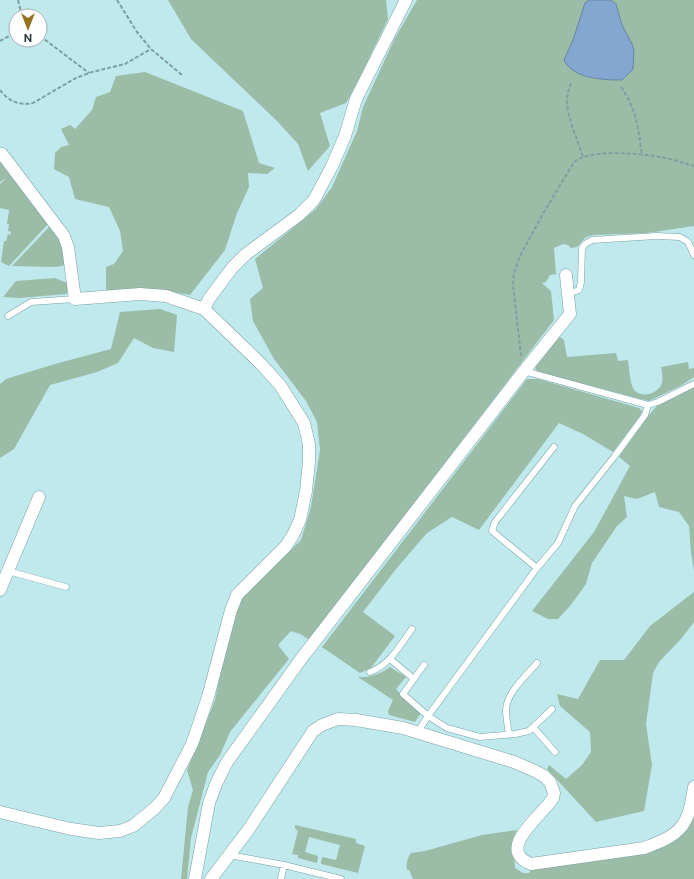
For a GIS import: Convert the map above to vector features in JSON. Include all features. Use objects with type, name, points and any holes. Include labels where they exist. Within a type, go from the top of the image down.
[{"type":"street","points":[[204,309],[209,299],[232,268],[246,254],[299,215],[314,200],[332,166],[345,136],[356,99],[406,0]]},
{"type":"street","points":[[0,812],[89,833],[105,833],[120,831],[133,826],[155,808],[164,798],[192,744],[206,704],[231,610],[237,595],[286,546],[294,535],[300,520],[306,491],[309,462],[309,444],[304,423],[280,385],[260,363],[204,309],[166,296],[140,294],[75,299],[68,247],[64,236],[2,154]]},
{"type":"street","points":[[195,879],[209,803],[216,784],[227,762],[301,659],[570,314],[566,275]]},
{"type":"street","points":[[3,581],[39,496]]},
{"type":"street","points":[[211,879],[249,829],[313,732],[338,719],[356,720],[403,728],[514,762],[540,773],[550,782],[554,793],[553,798],[524,833],[517,846],[517,852],[521,858],[531,864],[644,848],[666,839],[680,829],[688,814],[694,787]]},
{"type":"lane","points":[[568,294],[579,290],[581,282],[582,248],[585,244],[592,240],[656,236],[680,237],[688,242],[694,255]]},
{"type":"lane","points":[[8,316],[31,302],[75,299]]},
{"type":"lane","points":[[524,372],[648,405],[658,402],[694,384]]},
{"type":"lane","points":[[417,733],[428,716],[558,543],[575,506],[645,415],[648,405]]},
{"type":"lane","points":[[538,568],[492,531],[495,522],[554,447]]},
{"type":"lane","points":[[3,581],[66,587]]},
{"type":"lane","points":[[370,672],[378,669],[390,659],[412,629]]},
{"type":"lane","points":[[390,659],[414,679]]},
{"type":"lane","points":[[509,735],[506,710],[507,702],[512,692],[537,663]]},
{"type":"lane","points":[[424,665],[403,694],[428,716],[447,728],[480,737],[509,735],[529,731],[552,709]]},
{"type":"lane","points":[[533,727],[555,752]]},
{"type":"lane","points":[[229,855],[284,865],[341,879]]},
{"type":"lane","points":[[281,879],[284,865]]},
{"type":"path","points":[[117,0],[137,32],[151,49],[182,75]]},
{"type":"path","points":[[48,42],[89,74]]},
{"type":"path","points":[[0,90],[5,96],[14,102],[26,105],[33,103],[76,78],[125,64],[151,49]]},
{"type":"path","points":[[571,83],[567,95],[567,103],[572,125],[583,157]]},
{"type":"path","points":[[621,87],[630,100],[636,119],[642,155]]},
{"type":"path","points":[[524,372],[513,285],[514,273],[520,256],[574,162],[593,154],[642,155],[694,166]]},
{"type":"green space","points":[[168,0],[386,0],[388,19],[346,103],[320,113],[330,146],[308,171],[298,144],[277,121],[191,39]]},
{"type":"green space","points":[[417,0],[694,0],[694,226],[647,233],[594,235],[586,237],[577,247],[571,248],[568,245],[563,244],[554,248],[556,274],[550,275],[546,282],[542,283],[551,291],[554,320],[310,640],[291,631],[278,645],[289,659],[230,732],[220,755],[208,772],[191,838],[187,879],[181,879],[188,807],[193,790],[187,770],[215,700],[231,623],[241,598],[301,540],[311,507],[320,450],[317,422],[306,401],[274,359],[253,321],[250,299],[263,288],[255,259],[316,209],[332,187],[357,131],[363,107],[395,38]]},
{"type":"green space","points":[[145,72],[243,111],[259,163],[275,168],[267,174],[248,173],[249,187],[237,213],[225,250],[190,295],[156,289],[106,292],[106,267],[114,264],[123,251],[120,231],[109,207],[75,199],[69,177],[54,169],[55,153],[61,147],[69,145],[61,129],[70,125],[75,129],[92,110],[96,97],[110,92],[116,76]]},
{"type":"green space","points":[[0,163],[48,224],[9,266],[1,262],[4,241],[6,241],[8,234],[10,235],[11,232],[8,231],[9,224],[7,224],[9,210],[0,208],[0,184],[5,179],[0,182]]},
{"type":"green space","points":[[50,226],[61,241],[66,264],[55,267],[12,266]]},
{"type":"green space","points":[[55,278],[67,283],[67,294],[19,298],[3,297],[16,281]]},
{"type":"green space","points":[[160,309],[177,315],[174,352],[153,348],[134,338],[118,363],[97,372],[50,385],[14,449],[0,458],[0,384],[6,379],[111,349],[120,312]]},
{"type":"green space","points":[[556,337],[560,337],[564,340],[567,357],[616,353],[618,361],[628,360],[633,388],[640,394],[653,393],[660,387],[662,383],[661,367],[688,362],[689,369],[694,368],[694,377],[682,385],[649,401],[541,373],[536,370],[535,367]]},
{"type":"green space","points":[[527,379],[538,379],[639,408],[642,411],[640,416],[613,452],[583,434],[559,423],[479,530],[452,517],[427,533],[396,569],[363,612],[395,636],[371,668],[360,673],[322,647]]},
{"type":"green space","points":[[694,387],[694,571],[689,526],[679,512],[659,507],[655,492],[637,499],[624,496],[627,517],[617,526],[592,563],[586,584],[570,606],[558,619],[548,619],[532,611],[594,532],[630,466],[619,457],[647,417],[658,405]]},
{"type":"green space","points":[[694,592],[694,622],[680,640],[659,662],[653,673],[646,724],[652,765],[644,811],[596,822],[547,769],[549,765],[566,779],[582,765],[591,752],[590,732],[560,706],[557,694],[578,699],[600,660],[624,660],[650,626]]},
{"type":"green space","points":[[390,667],[406,677],[396,689],[406,701],[421,713],[415,722],[389,715],[388,711],[393,700],[358,677],[375,675]]},
{"type":"green space","points":[[694,818],[694,879],[413,879],[409,870],[407,870],[407,861],[411,853],[425,851],[482,835],[517,830],[513,839],[515,868],[523,873],[529,873],[532,868],[633,855],[686,830]]},
{"type":"green space","points":[[295,825],[356,839],[356,843],[365,846],[358,873],[321,864],[322,857],[336,860],[340,845],[309,837],[305,852],[318,856],[317,863],[298,858],[298,855],[292,854],[298,831],[295,828]]},
{"type":"water","points":[[589,0],[611,0],[616,4],[622,25],[634,50],[633,69],[622,80],[598,79],[582,75],[568,66],[564,60],[573,40],[585,3]]}]
